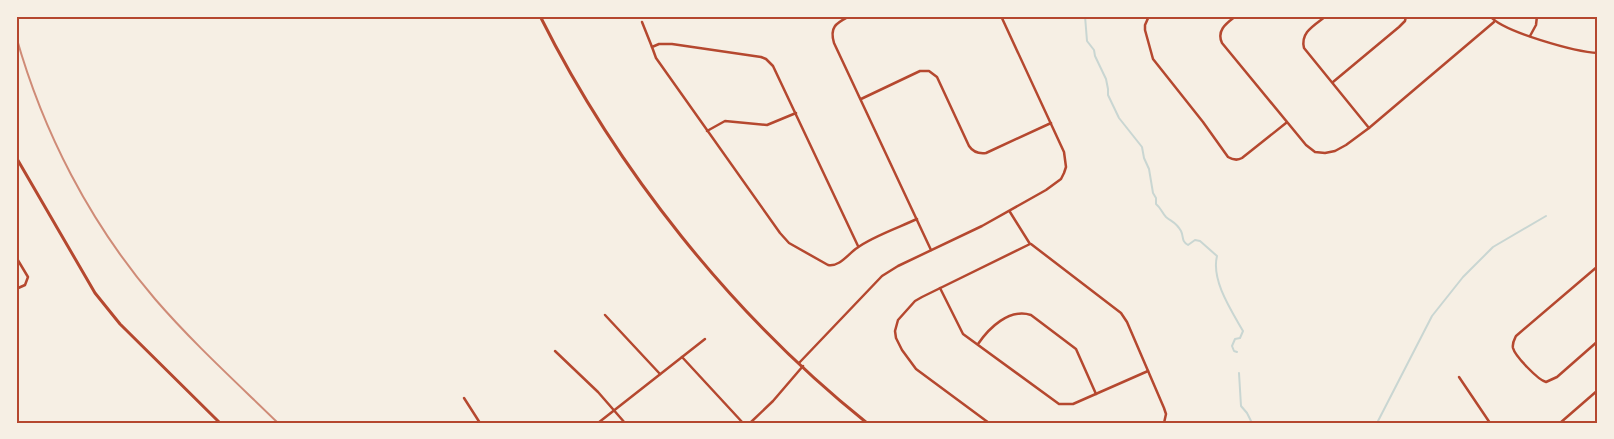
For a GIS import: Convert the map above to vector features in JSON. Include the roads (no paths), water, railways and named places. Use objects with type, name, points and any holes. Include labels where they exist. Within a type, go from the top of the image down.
[{"type":"main road","points":[[540,16],[586,100],[651,196],[714,274],[752,315],[799,363],[866,423]]},
{"type":"main road","points":[[16,157],[95,293],[106,308],[220,423]]},
{"type":"street","points":[[850,16],[835,26],[832,37],[931,250]]},
{"type":"street","points":[[799,363],[878,280],[898,266],[1010,212],[1061,179],[1066,167],[1064,152],[1001,16]]},
{"type":"street","points":[[1149,16],[1145,30],[1153,60],[1203,122],[1228,157],[1237,160],[1242,158],[1286,122]]},
{"type":"street","points":[[1236,16],[1223,28],[1220,34],[1221,41],[1310,149],[1322,153],[1335,151],[1369,128],[1494,22]]},
{"type":"street","points":[[1326,16],[1305,34],[1303,42],[1306,50],[1369,128]]},
{"type":"street","points":[[1332,82],[1400,27],[1405,21],[1406,16]]},
{"type":"street","points":[[1490,16],[1494,22],[1512,31],[1570,49],[1598,53]]},
{"type":"street","points":[[1530,36],[1536,24],[1537,16]]},
{"type":"street","points":[[642,22],[656,58],[780,233],[789,242],[831,265],[840,263],[858,246],[917,219]]},
{"type":"street","points":[[652,47],[659,44],[672,44],[766,59],[773,66],[858,246]]},
{"type":"street","points":[[861,99],[920,71],[929,71],[936,77],[972,150],[979,154],[986,153],[1051,123]]},
{"type":"street","points":[[707,131],[725,121],[767,125],[796,114]]},
{"type":"street","points":[[1010,212],[1030,244],[1122,313],[1164,408],[1166,414],[1164,423]]},
{"type":"street","points":[[989,423],[916,369],[896,338],[896,326],[898,320],[915,301],[1030,244]]},
{"type":"street","points":[[16,257],[28,278],[25,285],[16,289]]},
{"type":"street","points":[[1598,266],[1516,336],[1513,341],[1513,348],[1539,380],[1546,382],[1557,376],[1598,341]]},
{"type":"street","points":[[940,288],[963,334],[1059,404],[1074,404],[1148,371]]},
{"type":"street","points":[[978,345],[994,324],[1016,314],[1031,315],[1076,349],[1096,394]]},
{"type":"street","points":[[604,315],[660,374]]},
{"type":"street","points":[[598,423],[705,340]]},
{"type":"street","points":[[555,351],[598,392],[625,423]]},
{"type":"street","points":[[682,357],[743,423]]},
{"type":"street","points":[[750,423],[803,366]]},
{"type":"street","points":[[1459,377],[1490,423]]},
{"type":"street","points":[[1560,423],[1598,390]]},
{"type":"street","points":[[464,398],[480,423]]},
{"type":"waterway","points":[[1085,16],[1087,41],[1094,50],[1106,79],[1108,95],[1119,118],[1142,147],[1149,169],[1156,204],[1166,217],[1176,224],[1188,245],[1195,240],[1200,241],[1217,256],[1216,265],[1219,285],[1243,331],[1240,338],[1235,339],[1232,346],[1234,351],[1237,352]]},
{"type":"waterway","points":[[1377,423],[1432,316],[1463,277],[1493,247],[1546,216]]},
{"type":"waterway","points":[[1239,373],[1241,406],[1252,423]]},
{"type":"railway","points":[[16,36],[27,72],[55,141],[71,175],[110,239],[131,270],[169,315],[278,423]]}]
